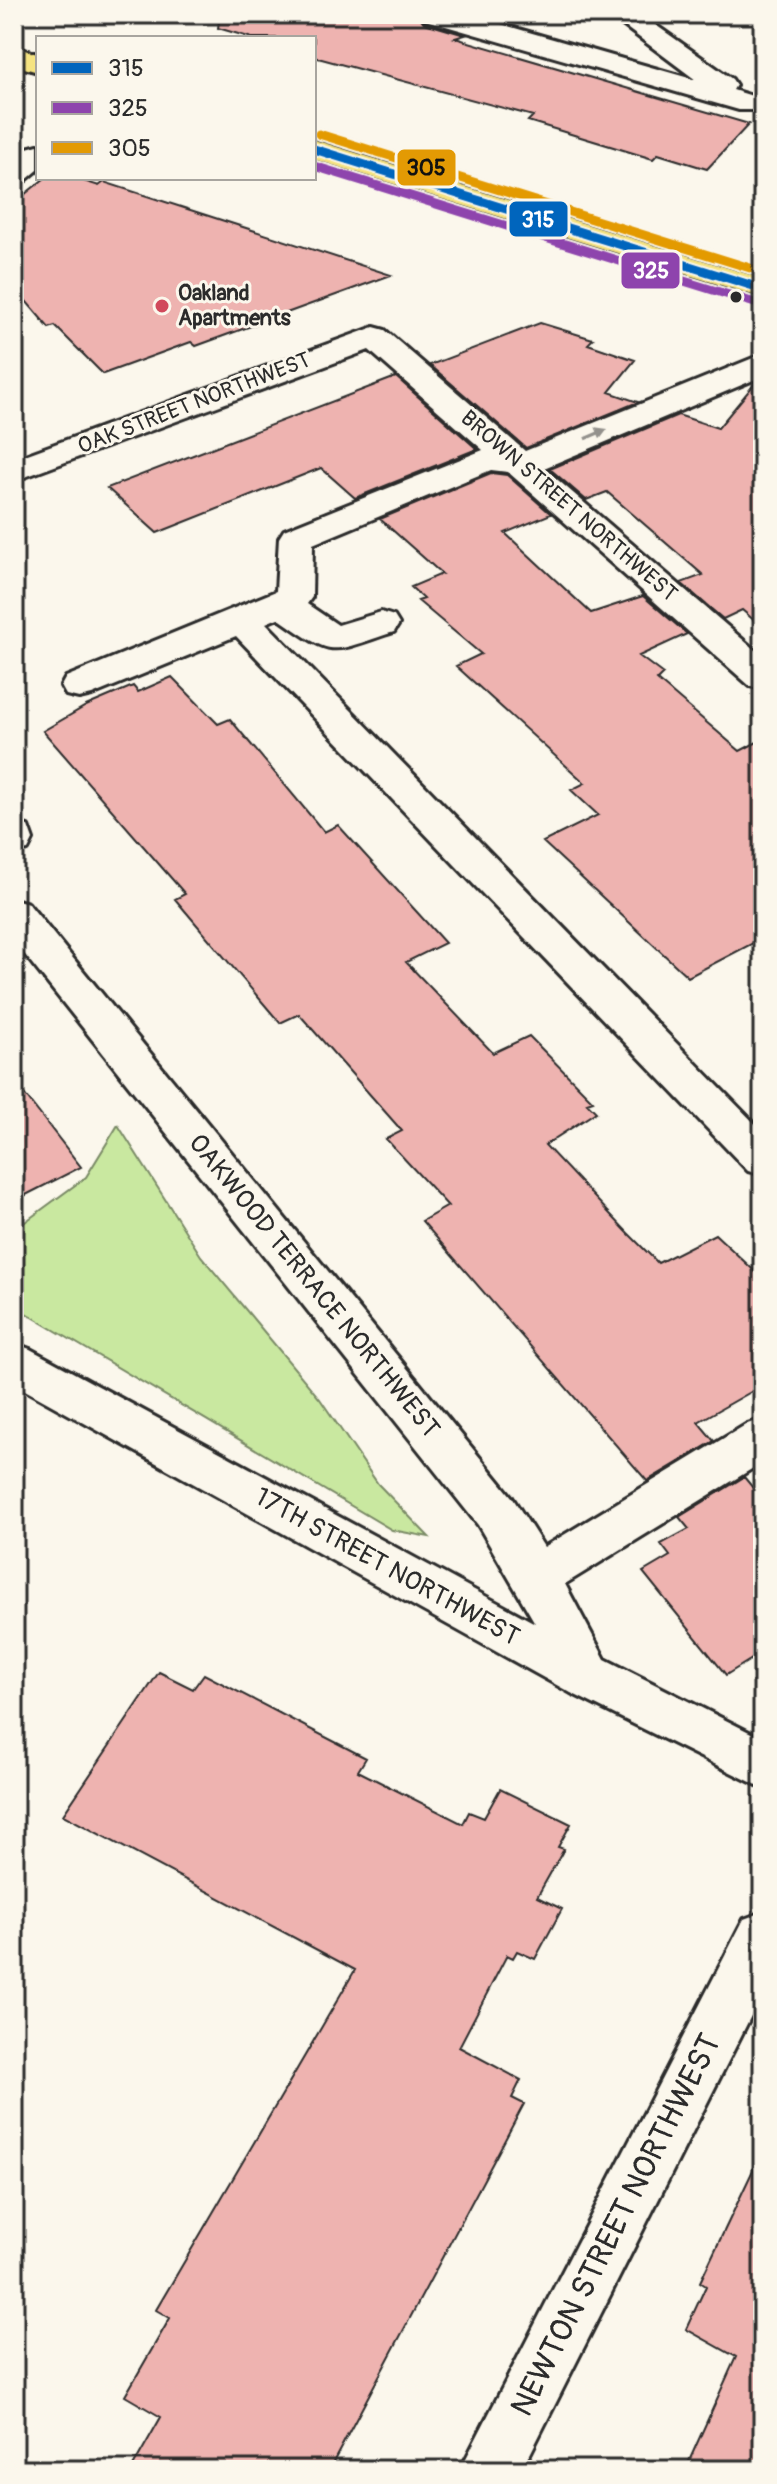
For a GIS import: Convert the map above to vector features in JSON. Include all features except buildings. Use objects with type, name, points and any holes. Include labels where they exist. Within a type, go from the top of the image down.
[{"type":"main road","points":[[14,56],[36,62]]},
{"type":"main road","points":[[316,150],[763,289]]},
{"type":"street","points":[[435,14],[756,109]]},
{"type":"street","points":[[622,14],[756,109]]},
{"type":"street","points":[[14,175],[36,156]]},
{"type":"street","name":"BROWN STREET NORTHWEST","points":[[374,337],[524,464],[763,677]]},
{"type":"street","name":"OAK STREET NORTHWEST","points":[[14,471],[374,337]]},
{"type":"street","points":[[79,686],[294,597],[296,538],[487,459],[524,464],[763,364]]},
{"type":"street","points":[[282,603],[333,639],[381,624]]},
{"type":"street","points":[[242,620],[763,1159]]},
{"type":"street","name":"OAKWOOD TERRACE NORTHWEST","points":[[14,913],[495,1511],[536,1577],[589,1677]]},
{"type":"street","name":"17TH STREET NORTHWEST","points":[[14,1362],[589,1677],[763,1765]]},
{"type":"street","points":[[536,1577],[763,1438]]},
{"type":"street","name":"NEWTON STREET NORTHWEST","points":[[490,2470],[763,1937]]},
{"type":"green space","points":[[118,1125],[201,1256],[320,1399],[378,1484],[429,1537],[392,1530],[14,1306],[14,1230],[86,1177]]},
{"type":"transit line","name":"305","points":[[319,134],[763,272]]},
{"type":"transit line","name":"315","points":[[316,150],[763,289]]},
{"type":"transit line","name":"325","points":[[316,167],[758,304]]},
{"type":"place","name":"Oakland Apartments","points":[[162,306]]}]
